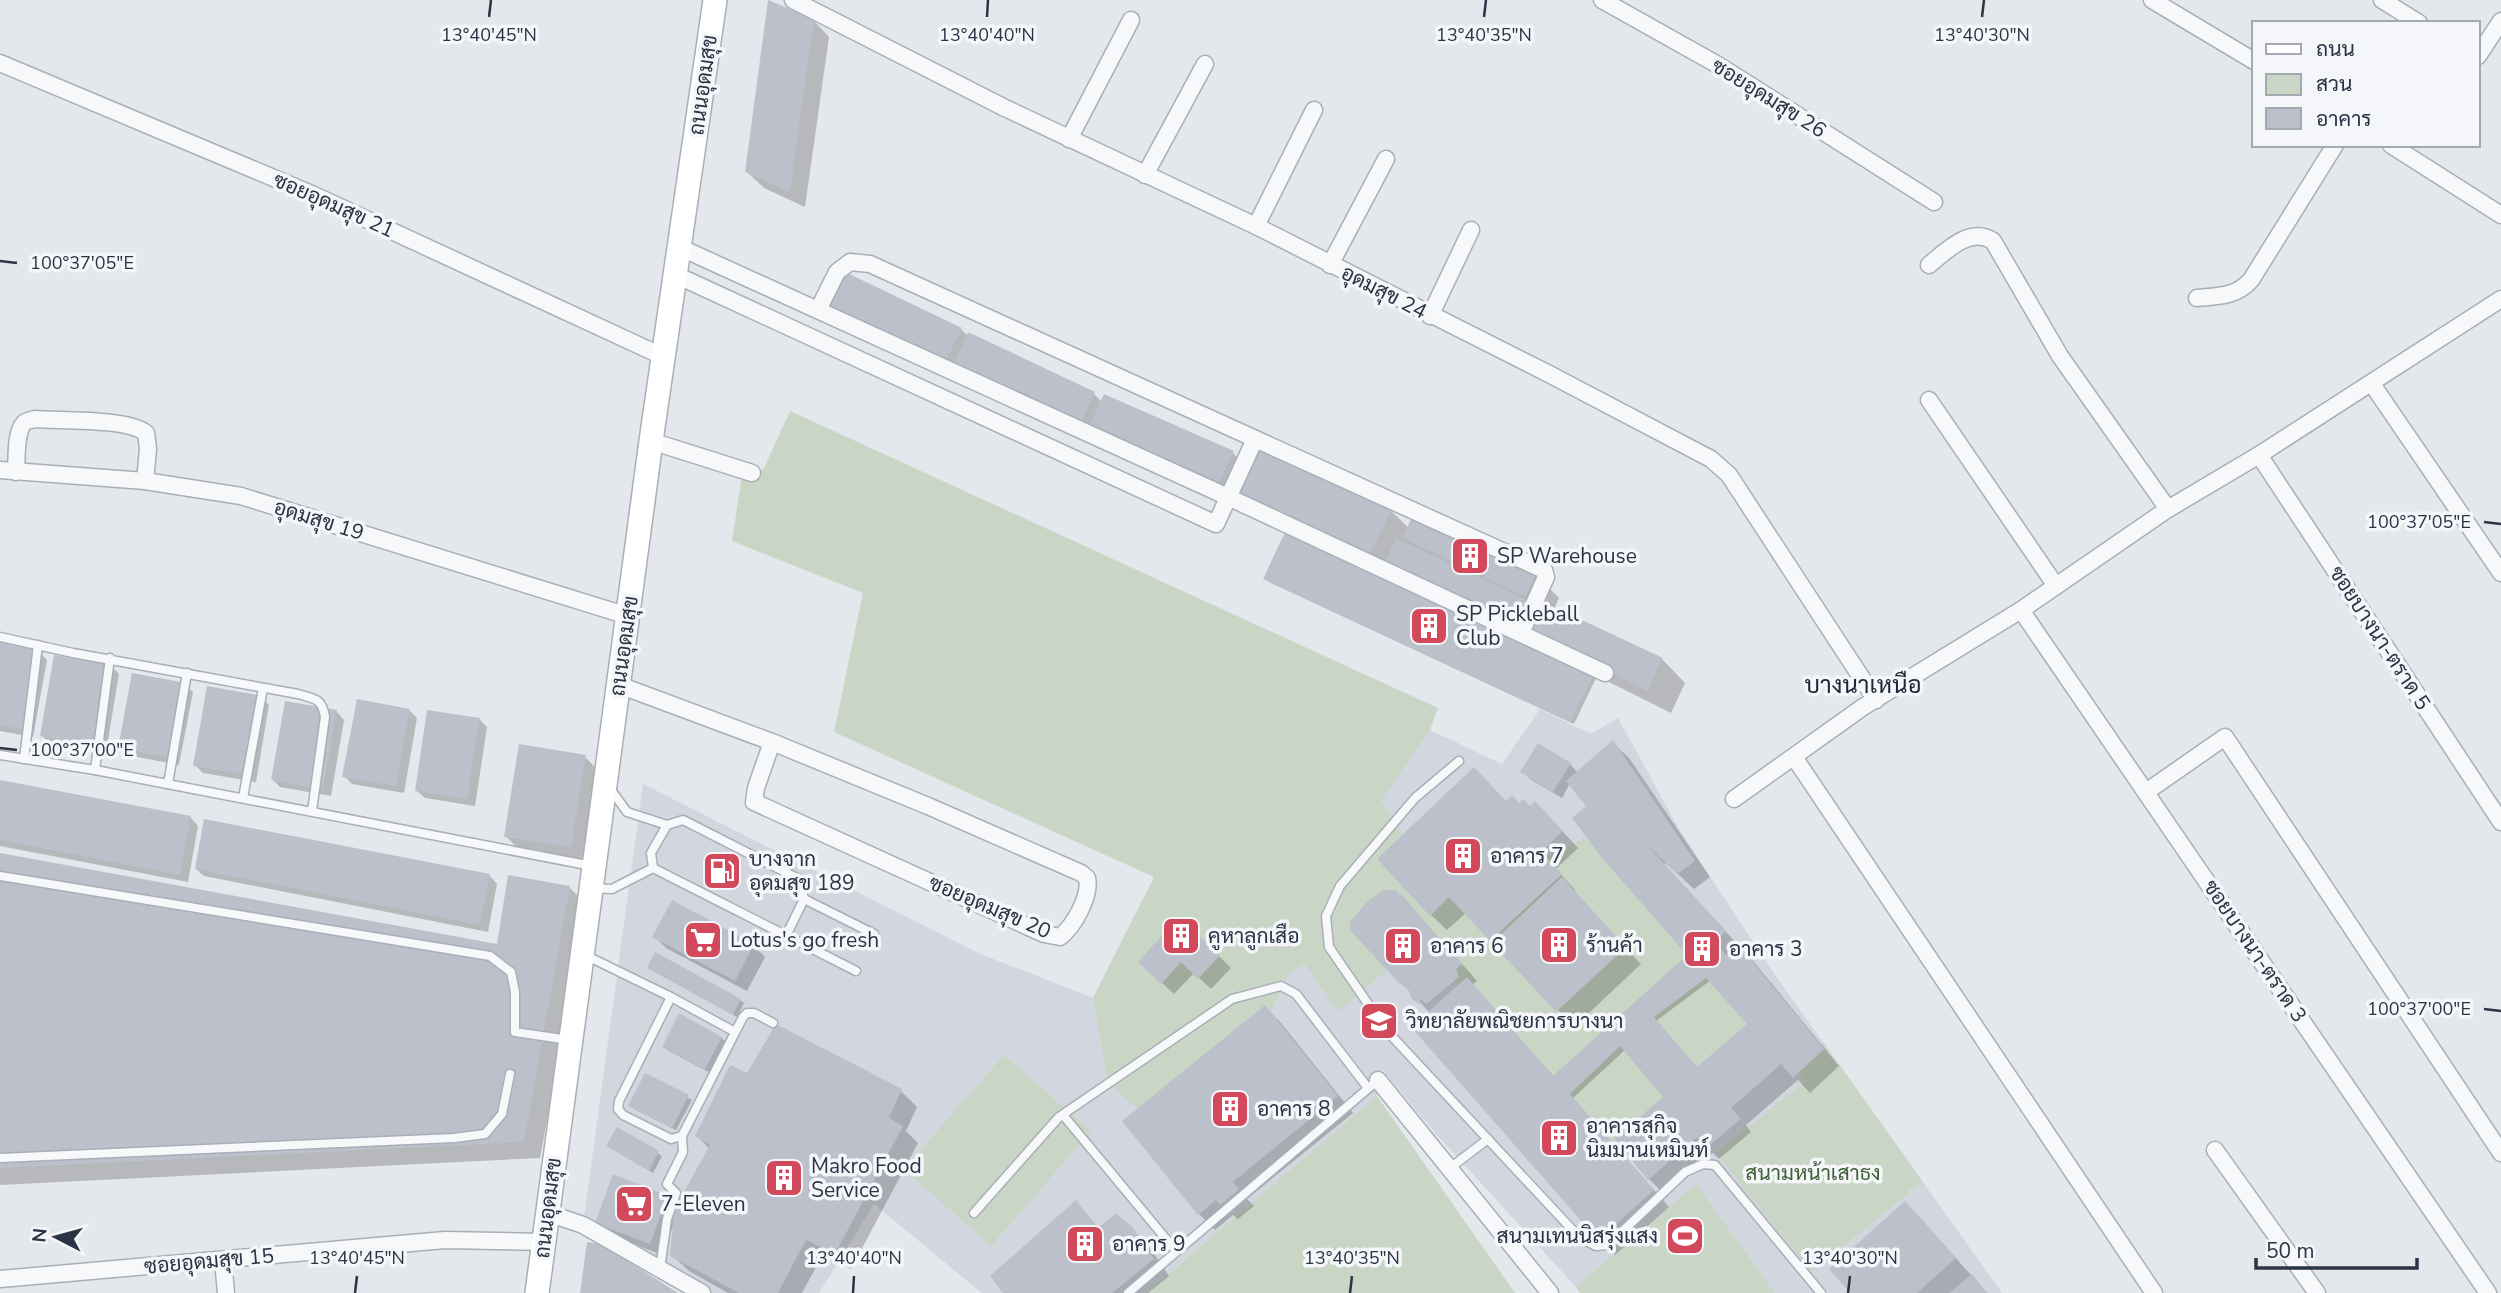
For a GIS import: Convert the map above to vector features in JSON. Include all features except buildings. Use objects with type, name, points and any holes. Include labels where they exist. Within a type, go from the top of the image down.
[{"type":"main road","name":"ถนนอุดมสุข","points":[[537,1293],[651,441],[715,0]]},
{"type":"street","name":"อุดมสุข 24","points":[[793,0],[1069,139],[1256,226],[1711,459],[1729,475],[1876,700]]},
{"type":"street","name":"ซอยอุดมสุข 26","points":[[1602,0],[1718,65],[1934,202]]},
{"type":"street","points":[[2152,0],[2252,60]]},
{"type":"street","points":[[2382,0],[2416,21]]},
{"type":"street","points":[[1069,139],[1131,20]]},
{"type":"street","points":[[2480,53],[2501,21]]},
{"type":"street","name":"ซอยอุดมสุข 21","points":[[0,63],[314,195],[664,357]]},
{"type":"street","points":[[1145,175],[1205,64]]},
{"type":"street","points":[[1256,226],[1314,110]]},
{"type":"street","points":[[2197,298],[2233,294],[2251,281],[2334,147]]},
{"type":"street","points":[[2394,147],[2501,215]]},
{"type":"street","points":[[2414,160],[2423,147]]},
{"type":"street","points":[[1330,265],[1386,159]]},
{"type":"street","points":[[1430,316],[1471,230]]},
{"type":"street","points":[[1929,265],[1952,245],[1967,238],[1988,238],[1993,241],[2060,356],[2168,509]]},
{"type":"street","points":[[679,247],[1228,497],[1605,673]]},
{"type":"street","points":[[794,330],[837,272],[850,262],[870,264],[1544,570],[1546,577],[1521,633]]},
{"type":"street","points":[[676,275],[1216,524],[1255,439]]},
{"type":"street","points":[[1734,799],[1863,706],[2021,610],[2168,509],[2372,384],[2501,299]]},
{"type":"street","points":[[2372,384],[2501,573]]},
{"type":"street","points":[[1929,400],[2056,586]]},
{"type":"street","points":[[8,471],[22,425],[26,421],[35,419],[124,424],[146,433],[148,449],[145,481]]},
{"type":"street","points":[[651,441],[752,473]]},
{"type":"street","name":"ซอยบางนา-ตราด 5","points":[[2259,455],[2501,822]]},
{"type":"street","name":"อุดมสุข 19","points":[[8,471],[145,481],[241,496],[628,616]]},
{"type":"street","name":"ซอยบางนา-ตราด 3","points":[[2021,610],[2488,1293]]},
{"type":"street","name":"ซอยอุดมสุข 20","points":[[618,685],[772,743],[928,806],[1081,873],[1087,878],[1088,891],[1069,930],[1060,937],[1044,934],[754,802],[756,788],[772,743]]},
{"type":"street","points":[[2146,792],[2225,737],[2501,1153]]},
{"type":"street","points":[[1794,757],[2154,1293]]},
{"type":"street","points":[[1373,1084],[1450,1168],[1550,1293]]},
{"type":"street","points":[[2215,1150],[2317,1293]]},
{"type":"street","points":[[548,1213],[583,1225],[702,1293]]},
{"type":"street","name":"ซอยอุดมสุข 15","points":[[0,1279],[445,1240],[543,1242]]},
{"type":"street","points":[[223,1260],[226,1293]]},
{"type":"lane","points":[[0,637],[316,699],[323,705],[325,717],[312,811]]},
{"type":"lane","points":[[24,759],[38,645]]},
{"type":"lane","points":[[95,770],[110,658]]},
{"type":"lane","points":[[168,784],[187,673]]},
{"type":"lane","points":[[243,798],[263,688]]},
{"type":"lane","points":[[0,755],[312,811],[592,877],[612,889],[653,868]]},
{"type":"lane","points":[[1459,761],[1416,798],[1340,886],[1326,916],[1329,947],[1386,1030],[1580,1238],[1596,1246],[1608,1245],[1685,1172],[1703,1164],[1714,1165],[1821,1293]]},
{"type":"lane","points":[[606,782],[627,812],[667,825],[683,820],[799,879],[804,899],[786,936]]},
{"type":"lane","points":[[653,868],[651,853],[667,825]]},
{"type":"lane","points":[[653,868],[856,971]]},
{"type":"lane","points":[[0,876],[490,956],[511,972],[515,992],[515,1032],[569,1040]]},
{"type":"lane","points":[[804,899],[874,934]]},
{"type":"lane","points":[[582,953],[735,1032]]},
{"type":"lane","points":[[974,1213],[1063,1115],[1232,999],[1281,986],[1296,994],[1373,1084],[1128,1293]]},
{"type":"lane","points":[[671,997],[619,1101],[618,1109],[623,1115],[671,1139],[681,1136]]},
{"type":"lane","points":[[660,1269],[667,1219],[676,1192],[667,1184],[683,1152],[681,1136],[747,1013],[754,1013],[773,1023]]},
{"type":"lane","points":[[0,1158],[454,1138],[485,1134],[502,1114],[510,1074]]},
{"type":"lane","points":[[1063,1115],[1177,1251]]},
{"type":"lane","points":[[1450,1168],[1488,1139]]},
{"type":"shaded area","name":"วิทยาลัยพณิชยการบางนา","points":[[1540,709],[1591,734],[1618,718],[1679,829],[1775,975],[2002,1293],[1775,1293],[1696,1185],[1576,1287],[1436,1134],[1382,1069],[1377,1096],[1146,1293],[982,1293],[874,1204],[819,1293],[707,1293],[584,1218],[643,784],[978,953],[1093,998],[1152,884],[1279,947],[1430,730],[1502,764]]},
{"type":"green space","points":[[790,411],[1438,708],[1430,730],[1381,801],[1451,902],[1600,831],[1757,1017],[1607,1148],[1420,943],[1338,1011],[1305,964],[1289,973],[1266,1021],[1151,1118],[1129,1102],[1108,1081],[1093,998],[1154,877],[834,732],[863,593],[732,541],[744,462],[763,470]]},
{"type":"green space","name":"สนามหน้าเสาธง","points":[[1824,1043],[1923,1182],[1908,1191],[1909,1193],[1811,1272],[1716,1153],[1805,1082],[1792,1064]]},
{"type":"green space","points":[[1004,1055],[1091,1131],[991,1246],[904,1169]]},
{"type":"green space","points":[[1377,1096],[1515,1293],[1146,1293]]},
{"type":"green space","name":"สนามเทนนิสรุ่งแสง","points":[[1696,1184],[1775,1293],[1580,1293],[1576,1287]]},
{"type":"place","name":"SP Warehouse","points":[[1470,556]]},
{"type":"place","name":"SP Pickleball Club","points":[[1429,626]]},
{"type":"place","name":"อาคาร 7","points":[[1463,856]]},
{"type":"place","name":"บางจาก อุดมสุข 189","points":[[722,871]]},
{"type":"place","name":"คูหาลูกเสือ","points":[[1181,936]]},
{"type":"place","name":"Lotus's go fresh","points":[[703,940]]},
{"type":"place","name":"ร้านค้า","points":[[1559,945]]},
{"type":"place","name":"อาคาร 6","points":[[1403,946]]},
{"type":"place","name":"อาคาร 3","points":[[1702,949]]},
{"type":"place","name":"วิทยาลัยพณิชยการบางนา","points":[[1379,1021]]},
{"type":"place","name":"อาคาร 8","points":[[1230,1109]]},
{"type":"place","name":"อาคารสุกิจ นิมมานเหมินท์","points":[[1559,1138]]},
{"type":"place","name":"Makro Food Service","points":[[784,1178]]},
{"type":"place","name":"7-Eleven","points":[[634,1204]]},
{"type":"place","name":"สนามเทนนิสรุ่งแสง","points":[[1685,1236]]},
{"type":"place","name":"อาคาร 9","points":[[1085,1244]]},
{"type":"district","name":"บางนาเหนือ","points":[[1863,685]]}]
